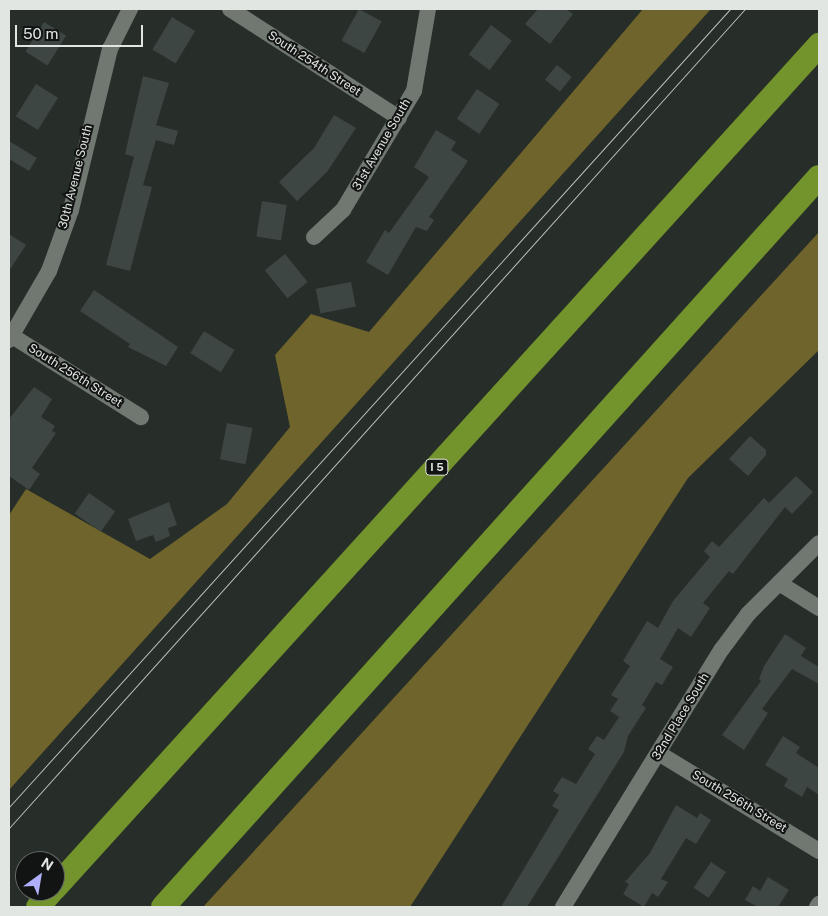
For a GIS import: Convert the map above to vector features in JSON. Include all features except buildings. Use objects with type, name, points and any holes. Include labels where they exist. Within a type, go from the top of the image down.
[{"type":"highway","name":"I 5","points":[[65,877],[819,45]]},
{"type":"highway","points":[[164,907],[819,177]]},
{"type":"street","name":"30th Avenue South","points":[[10,337],[49,271],[71,210],[110,49],[130,9]]},
{"type":"street","name":"South 254th Street","points":[[230,9],[399,118]]},
{"type":"street","name":"31st Avenue South","points":[[314,237],[343,210],[414,91],[428,9]]},
{"type":"street","name":"South 256th Street","points":[[10,337],[141,417]]},
{"type":"street","name":"32nd Place South","points":[[563,907],[660,754],[722,648],[779,583],[819,543]]},
{"type":"street","points":[[779,583],[819,608]]},
{"type":"street","name":"South 256th Street","points":[[660,754],[819,850]]},
{"type":"shaded area","points":[[643,9],[711,9],[9,790],[9,515],[26,489],[150,559],[227,504],[290,427],[275,355],[311,314],[369,332]]},
{"type":"shaded area","points":[[819,232],[819,350],[688,478],[410,907],[203,907]]},
{"type":"tram line","points":[[9,807],[730,9]]},
{"type":"tram line","points":[[9,828],[745,9]]}]
